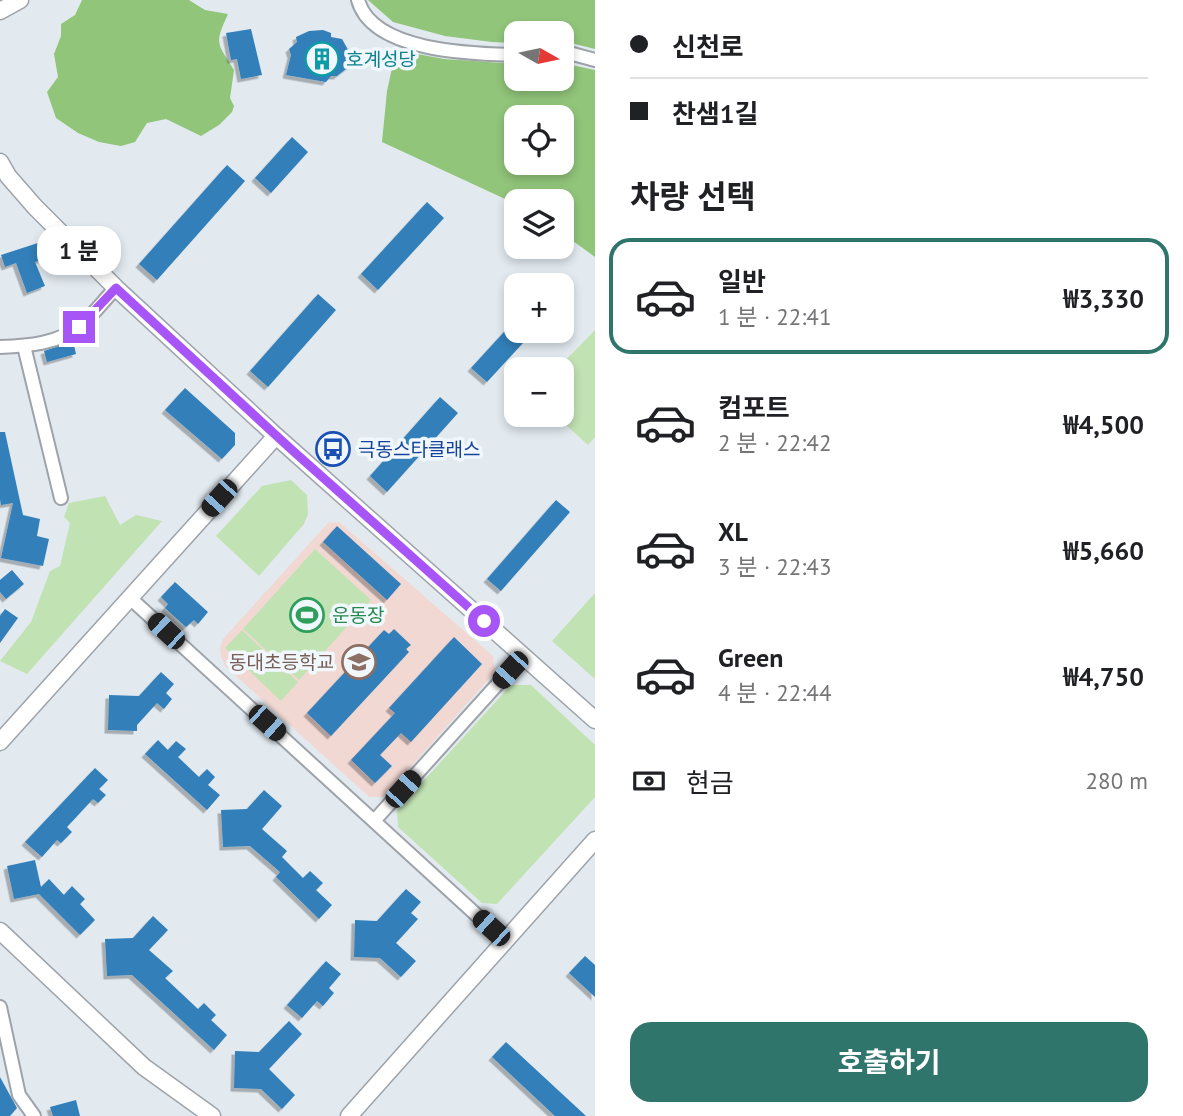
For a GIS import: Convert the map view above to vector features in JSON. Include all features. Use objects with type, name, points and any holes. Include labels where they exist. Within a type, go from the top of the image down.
[{"type":"street","points":[[358,0],[360,8],[372,22],[389,36],[440,49],[504,54]]},
{"type":"street","points":[[0,23],[11,5]]},
{"type":"street","points":[[574,56],[595,60]]},
{"type":"street","points":[[0,162],[8,176],[35,207],[116,288],[276,436],[595,720]]},
{"type":"street","points":[[0,347],[52,341],[79,327],[116,288]]},
{"type":"street","points":[[24,346],[61,498]]},
{"type":"street","points":[[0,742],[276,436]]},
{"type":"street","points":[[130,598],[505,941]]},
{"type":"street","points":[[374,821],[523,656]]},
{"type":"street","points":[[349,1116],[595,840]]},
{"type":"street","points":[[0,931],[144,1068],[212,1116]]},
{"type":"street","points":[[0,1007],[19,1095],[34,1116]]},
{"type":"shaded area","name":"동대초등학교","points":[[339,522],[493,656],[495,672],[384,797],[369,797],[226,667],[221,657],[223,639],[328,523]]},
{"type":"green space","points":[[82,0],[189,0],[205,10],[228,14],[219,43],[234,70],[230,98],[234,106],[232,112],[219,125],[201,136],[166,119],[147,123],[135,142],[121,146],[99,142],[78,133],[56,118],[47,92],[58,77],[54,54],[61,36],[61,24],[75,15]]},
{"type":"green space","points":[[368,0],[595,0],[595,49],[574,44],[574,21],[504,21],[504,42],[445,36],[393,22]]},
{"type":"green space","points":[[396,50],[444,59],[504,63],[504,91],[574,91],[574,66],[595,70],[595,257],[574,242],[574,189],[504,189],[504,198],[382,142],[387,91]]},
{"type":"green space","points":[[595,330],[595,437],[588,445],[568,427],[574,427],[574,357],[569,357]]},
{"type":"green space","points":[[291,480],[307,495],[308,514],[304,524],[259,576],[216,536],[262,486]]},
{"type":"green space","points":[[105,496],[120,525],[136,515],[162,521],[27,674],[0,661],[31,622],[50,571],[60,566],[70,523],[64,517],[69,503]]},
{"type":"green space","name":"운동장","points":[[315,549],[371,600],[299,680],[243,629]]},
{"type":"green space","points":[[595,593],[595,679],[552,641]]},
{"type":"green space","points":[[242,630],[298,682],[281,701],[225,648]]},
{"type":"green space","points":[[511,685],[531,685],[595,745],[595,797],[497,904],[482,903],[398,827],[397,810]]},
{"type":"building","points":[[251,29],[262,75],[241,79],[237,59],[231,60],[226,33]]},
{"type":"building","name":"호계성당","points":[[323,30],[331,33],[331,37],[342,39],[355,62],[337,76],[331,76],[326,82],[286,75],[291,55],[289,49],[297,42],[296,37],[309,31]]},
{"type":"building","points":[[292,137],[308,152],[271,193],[255,178]]},
{"type":"building","points":[[227,165],[245,181],[157,280],[139,264]]},
{"type":"building","points":[[427,202],[444,218],[378,290],[361,274]]},
{"type":"building","points":[[47,240],[60,253],[35,262],[45,286],[27,293],[16,263],[5,267],[1,255]]},
{"type":"building","points":[[318,294],[336,310],[268,387],[250,371]]},
{"type":"building","points":[[504,332],[504,343],[523,343],[510,357],[504,357],[504,364],[487,382],[471,368]]},
{"type":"building","points":[[73,341],[76,354],[47,362],[44,351]]},
{"type":"building","points":[[185,388],[235,433],[235,445],[222,459],[165,410]]},
{"type":"building","points":[[440,397],[458,413],[387,492],[370,476]]},
{"type":"building","points":[[0,432],[5,432],[23,515],[40,519],[37,536],[49,539],[43,566],[1,558],[13,503],[1,505]]},
{"type":"building","points":[[556,500],[570,512],[501,591],[487,579]]},
{"type":"building","points":[[337,526],[401,584],[387,600],[323,542]]},
{"type":"building","points":[[12,570],[24,584],[6,599],[0,592],[0,580]]},
{"type":"building","points":[[175,582],[208,612],[198,624],[194,620],[186,627],[165,608],[168,604],[161,597]]},
{"type":"building","points":[[5,609],[18,618],[0,643],[0,616]]},
{"type":"building","points":[[394,629],[411,645],[406,649],[409,652],[331,736],[307,713],[384,630],[389,634]]},
{"type":"building","points":[[454,637],[482,664],[411,742],[401,733],[380,755],[392,766],[375,783],[351,760],[395,713],[389,708]]},
{"type":"building","points":[[161,672],[174,684],[166,693],[172,699],[164,709],[157,703],[137,725],[137,731],[108,730],[109,695],[139,696]]},
{"type":"building","points":[[158,740],[168,750],[176,741],[186,749],[178,757],[199,777],[207,769],[215,777],[208,785],[220,795],[207,810],[145,754]]},
{"type":"building","points":[[95,768],[108,780],[99,789],[106,795],[98,803],[93,799],[67,827],[72,832],[61,843],[57,840],[42,857],[25,842]]},
{"type":"building","points":[[264,790],[282,806],[262,829],[287,851],[282,857],[303,878],[310,871],[323,883],[316,890],[332,905],[319,919],[276,877],[280,872],[250,846],[223,847],[221,810],[247,809]]},
{"type":"building","points":[[35,860],[41,887],[49,879],[64,895],[72,886],[85,899],[80,904],[95,920],[80,935],[39,894],[14,899],[7,866]]},
{"type":"building","points":[[406,889],[421,902],[411,913],[418,919],[396,943],[416,961],[401,977],[380,958],[354,957],[355,920],[377,921]]},
{"type":"building","points":[[153,916],[168,930],[149,950],[173,971],[165,978],[198,1009],[204,1003],[216,1015],[211,1020],[227,1035],[214,1050],[132,975],[107,976],[105,939],[133,938]]},
{"type":"building","points":[[585,956],[595,965],[595,997],[569,973]]},
{"type":"building","points":[[326,961],[341,974],[329,988],[334,993],[323,1006],[317,1001],[302,1018],[287,1005]]},
{"type":"building","points":[[289,1021],[302,1034],[269,1069],[295,1095],[282,1109],[261,1089],[234,1088],[235,1051],[259,1052]]},
{"type":"building","points":[[506,1042],[586,1116],[555,1116],[492,1057]]},
{"type":"building","points":[[0,1077],[17,1108],[10,1116],[0,1116]]},
{"type":"building","points":[[76,1100],[80,1116],[53,1116],[50,1107]]},
{"type":"place","name":"호계성당","points":[[322,59]]},
{"type":"place","name":"극동스타클래스","points":[[333,449]]},
{"type":"place","name":"운동장","points":[[307,615]]},
{"type":"place","name":"동대초등학교","points":[[359,662]]},
{"type":"route","points":[[79,327],[116,288],[484,621]]}]
